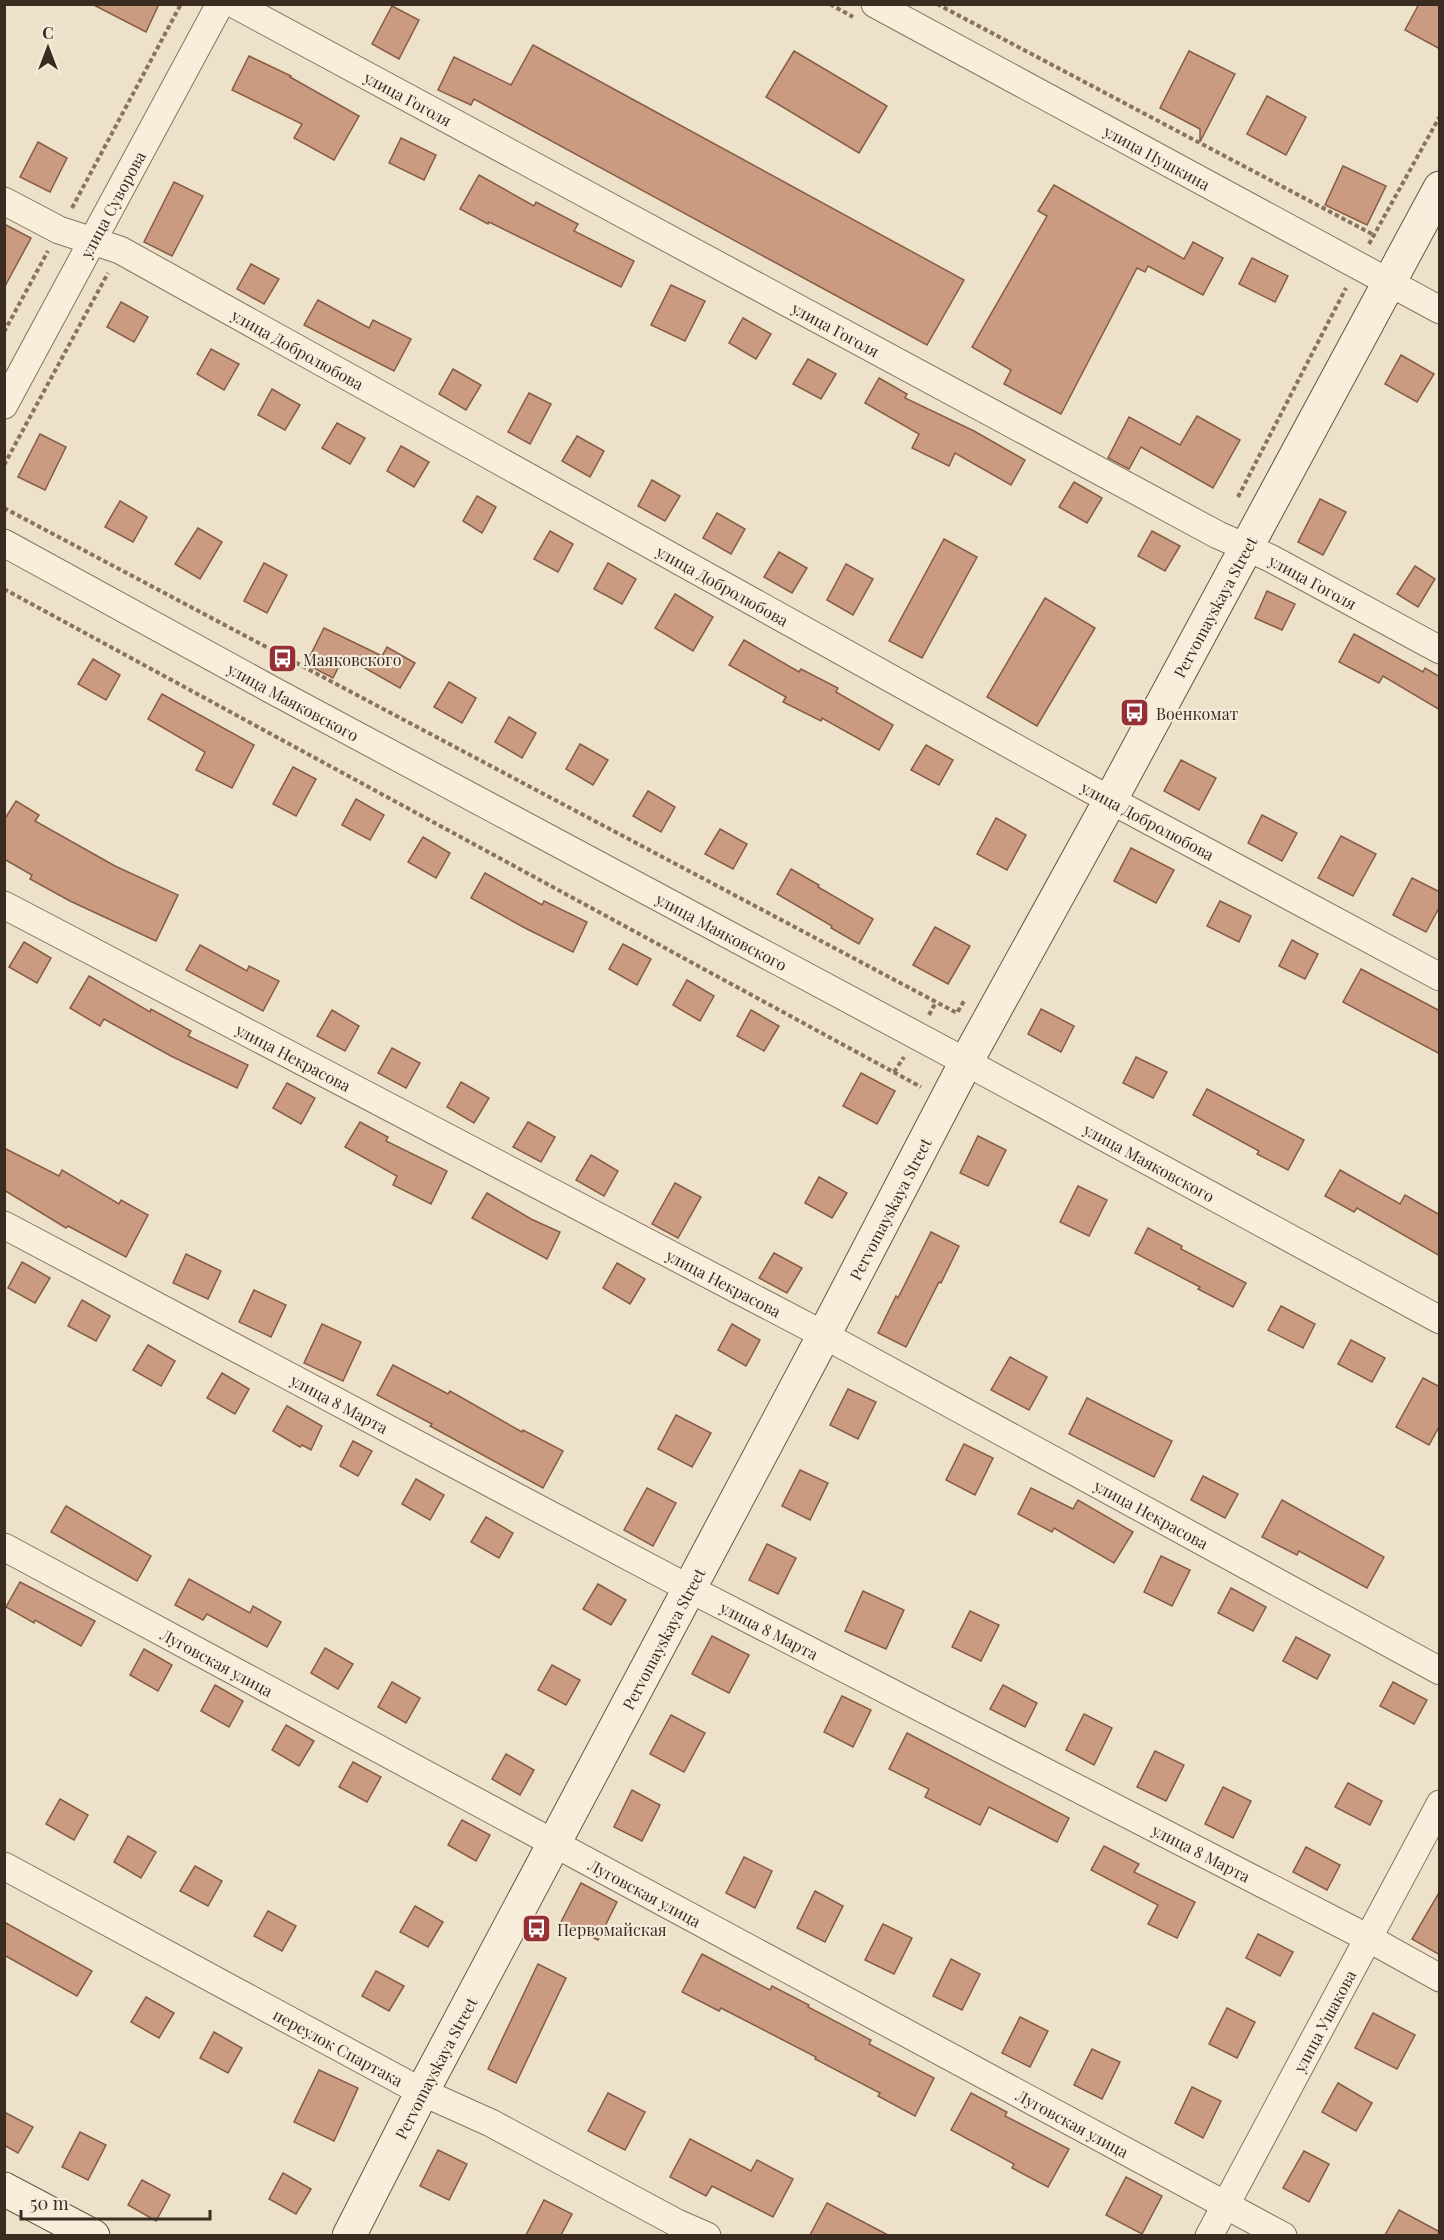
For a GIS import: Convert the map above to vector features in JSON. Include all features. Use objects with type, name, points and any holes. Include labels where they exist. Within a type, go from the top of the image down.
[{"type":"street","name":"улица Суворова","points":[[4,405],[220,4]]},
{"type":"street","name":"улица Гоголя","points":[[234,4],[1218,535],[1440,650]]},
{"type":"street","name":"улица Пушкина","points":[[875,4],[1440,310]]},
{"type":"street","name":"Pervomayskaya Street","points":[[348,2235],[966,1062],[1111,799],[1440,188]]},
{"type":"street","name":"улица Добролюбова","points":[[4,201],[59,230],[120,250],[1111,799],[1440,976]]},
{"type":"street","name":"улица Маяковского","points":[[4,543],[1440,1320]]},
{"type":"street","name":"улица Некрасова","points":[[4,905],[824,1335],[1440,1671]]},
{"type":"street","name":"улица 8 Марта","points":[[4,1225],[690,1589],[1368,1938],[1440,1978]]},
{"type":"street","name":"Луговская улица","points":[[4,1547],[1284,2235]]},
{"type":"street","name":"улица Ушакова","points":[[1209,2235],[1440,1804]]},
{"type":"street","name":"переулок Спартака","points":[[4,1866],[422,2092],[491,2123],[675,2222],[706,2235]]},
{"type":"street","points":[[4,2189],[93,2235]]},
{"type":"path","points":[[4,332],[181,4]]},
{"type":"path","points":[[937,4],[1374,235]]},
{"type":"path","points":[[4,589],[946,1100]]},
{"type":"building","points":[[92,4],[159,4],[146,32]]},
{"type":"building","points":[[1419,4],[1440,4],[1440,49],[1405,30]]},
{"type":"building","points":[[392,6],[419,20],[399,59],[372,44]]},
{"type":"building","points":[[533,45],[964,280],[927,345],[474,99],[471,105],[438,90],[454,57],[511,85]]},
{"type":"building","points":[[794,51],[887,106],[859,153],[766,97]]},
{"type":"building","points":[[1189,51],[1235,74],[1200,142],[1200,129],[1160,108]]},
{"type":"building","points":[[249,56],[291,76],[359,116],[334,160],[294,138],[302,124],[232,90]]},
{"type":"building","points":[[1267,96],[1306,117],[1286,155],[1247,134]]},
{"type":"building","points":[[401,138],[436,155],[424,180],[389,163]]},
{"type":"building","points":[[38,142],[67,158],[50,192],[20,177]]},
{"type":"building","points":[[1343,166],[1386,186],[1367,225],[1325,205]]},
{"type":"building","points":[[479,175],[534,206],[536,202],[578,224],[574,231],[634,261],[621,287],[460,209]]},
{"type":"building","points":[[174,182],[203,196],[172,256],[144,242]]},
{"type":"building","points":[[1054,185],[1184,259],[1193,242],[1223,258],[1203,295],[1148,266],[1145,272],[1137,268],[1061,414],[1004,384],[1011,370],[972,347],[1047,216],[1038,211]]},
{"type":"building","points":[[4,224],[31,238],[4,288]]},
{"type":"building","points":[[1252,258],[1288,276],[1275,302],[1239,284]]},
{"type":"building","points":[[251,264],[279,279],[264,304],[237,289]]},
{"type":"building","points":[[671,285],[705,301],[685,341],[651,325]]},
{"type":"building","points":[[318,300],[369,328],[373,320],[411,339],[394,371],[304,325]]},
{"type":"building","points":[[121,302],[148,317],[134,342],[107,327]]},
{"type":"building","points":[[743,318],[771,334],[756,359],[729,343]]},
{"type":"building","points":[[211,349],[239,364],[224,390],[197,374]]},
{"type":"building","points":[[1401,355],[1434,374],[1417,402],[1385,384]]},
{"type":"building","points":[[808,359],[836,374],[821,399],[793,384]]},
{"type":"building","points":[[453,369],[481,385],[466,410],[439,394]]},
{"type":"building","points":[[879,378],[907,394],[905,398],[974,431],[1025,460],[1011,485],[955,453],[949,466],[912,448],[919,434],[865,403]]},
{"type":"building","points":[[272,389],[300,405],[285,430],[258,415]]},
{"type":"building","points":[[529,393],[551,404],[530,444],[508,432]]},
{"type":"building","points":[[1197,416],[1240,440],[1213,488],[1141,447],[1129,469],[1108,458],[1129,417],[1180,445]]},
{"type":"building","points":[[337,423],[365,438],[350,464],[322,448]]},
{"type":"building","points":[[40,434],[66,447],[45,490],[18,477]]},
{"type":"building","points":[[577,436],[604,451],[590,477],[562,461]]},
{"type":"building","points":[[401,446],[429,462],[414,487],[387,471]]},
{"type":"building","points":[[652,480],[680,496],[665,521],[638,506]]},
{"type":"building","points":[[1074,482],[1102,498],[1087,523],[1059,507]]},
{"type":"building","points":[[477,496],[496,507],[482,533],[463,521]]},
{"type":"building","points":[[1320,499],[1346,512],[1323,555],[1298,542]]},
{"type":"building","points":[[120,501],[147,517],[133,542],[105,527]]},
{"type":"building","points":[[717,513],[745,529],[731,554],[703,538]]},
{"type":"building","points":[[198,528],[222,542],[200,579],[175,564]]},
{"type":"building","points":[[550,531],[573,544],[558,572],[534,559]]},
{"type":"building","points":[[1152,531],[1180,546],[1165,571],[1138,556]]},
{"type":"building","points":[[944,539],[977,557],[922,658],[889,641]]},
{"type":"building","points":[[779,552],[807,568],[792,593],[764,577]]},
{"type":"building","points":[[264,563],[287,575],[267,613],[244,601]]},
{"type":"building","points":[[608,563],[636,579],[622,604],[594,589]]},
{"type":"building","points":[[846,564],[873,579],[853,615],[827,600]]},
{"type":"building","points":[[1415,566],[1435,579],[1418,607],[1397,594]]},
{"type":"building","points":[[1267,591],[1295,604],[1282,630],[1255,618]]},
{"type":"building","points":[[675,594],[713,617],[693,651],[655,628]]},
{"type":"building","points":[[1045,598],[1095,628],[1037,726],[987,697]]},
{"type":"building","points":[[324,628],[382,656],[387,647],[415,663],[400,688],[344,656],[333,678],[306,664]]},
{"type":"building","points":[[1354,634],[1423,672],[1425,668],[1440,677],[1440,710],[1383,676],[1379,683],[1339,662]]},
{"type":"building","points":[[744,640],[799,672],[801,669],[838,688],[836,692],[893,725],[879,750],[822,718],[821,721],[783,702],[786,697],[729,665]]},
{"type":"building","points":[[93,659],[120,675],[106,700],[78,684]]},
{"type":"building","points":[[449,682],[476,698],[462,723],[434,707]]},
{"type":"building","points":[[162,694],[254,745],[232,788],[196,770],[205,752],[148,719]]},
{"type":"building","points":[[509,717],[536,733],[522,758],[495,742]]},
{"type":"building","points":[[580,744],[608,760],[593,785],[566,769]]},
{"type":"building","points":[[926,745],[953,760],[939,785],[911,770]]},
{"type":"building","points":[[1181,760],[1216,778],[1199,810],[1164,791]]},
{"type":"building","points":[[293,767],[316,779],[296,816],[273,804]]},
{"type":"building","points":[[648,791],[675,807],[661,832],[633,816]]},
{"type":"building","points":[[356,799],[384,815],[370,840],[342,825]]},
{"type":"building","points":[[16,801],[39,815],[35,821],[115,866],[178,895],[156,941],[70,901],[30,879],[32,875],[4,859],[4,820]]},
{"type":"building","points":[[1262,815],[1297,833],[1282,861],[1248,843]]},
{"type":"building","points":[[996,818],[1026,835],[1007,870],[977,854]]},
{"type":"building","points":[[720,829],[747,844],[733,869],[705,854]]},
{"type":"building","points":[[1341,836],[1376,854],[1353,896],[1318,878]]},
{"type":"building","points":[[423,837],[450,853],[436,878],[408,862]]},
{"type":"building","points":[[1131,848],[1174,870],[1156,903],[1114,881]]},
{"type":"building","points":[[791,869],[873,919],[859,944],[777,894]]},
{"type":"building","points":[[485,873],[542,905],[544,901],[587,922],[573,952],[471,898]]},
{"type":"building","points":[[1412,878],[1440,892],[1440,906],[1426,932],[1393,915]]},
{"type":"building","points":[[1220,901],[1251,916],[1239,942],[1207,926]]},
{"type":"building","points":[[935,927],[970,946],[948,984],[913,965]]},
{"type":"building","points":[[1292,940],[1318,954],[1305,979],[1279,966]]},
{"type":"building","points":[[24,942],[51,958],[37,983],[9,967]]},
{"type":"building","points":[[623,944],[651,959],[637,985],[609,969]]},
{"type":"building","points":[[200,945],[247,971],[249,966],[279,981],[263,1011],[186,970]]},
{"type":"building","points":[[1361,969],[1440,1011],[1440,1054],[1343,1002]]},
{"type":"building","points":[[89,976],[150,1012],[151,1009],[191,1031],[188,1036],[248,1065],[237,1088],[171,1056],[104,1019],[100,1026],[70,1008]]},
{"type":"building","points":[[687,980],[714,996],[700,1021],[673,1005]]},
{"type":"building","points":[[1041,1009],[1074,1026],[1061,1052],[1028,1034]]},
{"type":"building","points":[[332,1010],[359,1026],[345,1051],[317,1036]]},
{"type":"building","points":[[751,1010],[779,1026],[764,1051],[737,1036]]},
{"type":"building","points":[[392,1048],[420,1063],[406,1088],[378,1073]]},
{"type":"building","points":[[1136,1057],[1167,1072],[1153,1098],[1123,1083]]},
{"type":"building","points":[[861,1073],[895,1091],[877,1124],[843,1106]]},
{"type":"building","points":[[461,1082],[489,1098],[474,1123],[447,1107]]},
{"type":"building","points":[[287,1083],[315,1098],[301,1124],[273,1108]]},
{"type":"building","points":[[1207,1089],[1304,1140],[1288,1170],[1257,1154],[1259,1151],[1193,1115]]},
{"type":"building","points":[[360,1122],[388,1137],[386,1141],[447,1171],[431,1204],[393,1185],[397,1176],[345,1147]]},
{"type":"building","points":[[528,1122],[555,1137],[541,1162],[513,1147]]},
{"type":"building","points":[[978,1136],[1006,1150],[988,1186],[960,1173]]},
{"type":"building","points":[[4,1148],[59,1176],[62,1170],[119,1204],[121,1200],[148,1215],[126,1257],[68,1226],[66,1228],[4,1190]]},
{"type":"building","points":[[591,1155],[618,1171],[604,1196],[576,1180]]},
{"type":"building","points":[[1340,1170],[1400,1204],[1405,1195],[1440,1215],[1440,1256],[1357,1208],[1354,1212],[1325,1196]]},
{"type":"building","points":[[819,1177],[847,1193],[832,1218],[805,1203]]},
{"type":"building","points":[[675,1183],[701,1197],[678,1238],[652,1224]]},
{"type":"building","points":[[1078,1186],[1107,1200],[1089,1236],[1060,1222]]},
{"type":"building","points":[[487,1193],[531,1219],[560,1232],[547,1259],[472,1218]]},
{"type":"building","points":[[1148,1228],[1182,1246],[1181,1249],[1246,1283],[1233,1307],[1135,1253]]},
{"type":"building","points":[[931,1232],[959,1246],[906,1347],[878,1333]]},
{"type":"building","points":[[774,1253],[802,1268],[787,1293],[759,1278]]},
{"type":"building","points":[[186,1254],[221,1271],[208,1299],[173,1283]]},
{"type":"building","points":[[22,1262],[50,1278],[35,1303],[8,1288]]},
{"type":"building","points":[[617,1263],[645,1279],[630,1304],[603,1288]]},
{"type":"building","points":[[254,1290],[286,1305],[271,1337],[239,1322]]},
{"type":"building","points":[[82,1300],[110,1316],[96,1341],[68,1326]]},
{"type":"building","points":[[1281,1306],[1315,1324],[1303,1348],[1268,1330]]},
{"type":"building","points":[[322,1324],[361,1342],[343,1381],[304,1363]]},
{"type":"building","points":[[732,1324],[760,1340],[746,1366],[718,1350]]},
{"type":"building","points":[[1351,1340],[1385,1358],[1372,1382],[1338,1364]]},
{"type":"building","points":[[148,1345],[175,1361],[161,1386],[133,1370]]},
{"type":"building","points":[[1010,1357],[1047,1377],[1029,1410],[991,1390]]},
{"type":"building","points":[[393,1365],[448,1394],[450,1391],[522,1432],[523,1430],[563,1451],[543,1488],[377,1395]]},
{"type":"building","points":[[222,1373],[249,1389],[235,1414],[207,1398]]},
{"type":"building","points":[[1423,1378],[1440,1387],[1440,1425],[1429,1445],[1396,1427]]},
{"type":"building","points":[[848,1389],[876,1402],[858,1439],[830,1425]]},
{"type":"building","points":[[1087,1398],[1172,1441],[1154,1477],[1069,1434]]},
{"type":"building","points":[[287,1406],[322,1426],[311,1450],[302,1445],[300,1447],[273,1431]]},
{"type":"building","points":[[676,1415],[711,1433],[692,1467],[658,1449]]},
{"type":"building","points":[[353,1441],[372,1451],[358,1476],[340,1466]]},
{"type":"building","points":[[964,1444],[993,1458],[975,1495],[946,1480]]},
{"type":"building","points":[[800,1470],[828,1483],[810,1520],[782,1506]]},
{"type":"building","points":[[1203,1476],[1238,1494],[1225,1518],[1191,1500]]},
{"type":"building","points":[[416,1479],[444,1495],[430,1520],[402,1504]]},
{"type":"building","points":[[647,1488],[676,1503],[653,1546],[624,1530]]},
{"type":"building","points":[[1031,1488],[1073,1509],[1078,1500],[1133,1532],[1114,1563],[1054,1528],[1052,1532],[1018,1514]]},
{"type":"building","points":[[1282,1500],[1384,1557],[1367,1588],[1299,1551],[1297,1555],[1262,1537]]},
{"type":"building","points":[[66,1506],[151,1556],[137,1581],[51,1532]]},
{"type":"building","points":[[486,1517],[513,1533],[499,1558],[471,1542]]},
{"type":"building","points":[[767,1544],[796,1558],[778,1594],[749,1580]]},
{"type":"building","points":[[1161,1556],[1190,1570],[1172,1606],[1144,1592]]},
{"type":"building","points":[[189,1579],[250,1613],[253,1606],[281,1622],[267,1647],[207,1614],[203,1620],[175,1605]]},
{"type":"building","points":[[20,1582],[95,1621],[81,1646],[35,1620],[34,1623],[6,1607]]},
{"type":"building","points":[[598,1584],[626,1600],[611,1625],[583,1609]]},
{"type":"building","points":[[1231,1588],[1266,1607],[1253,1631],[1218,1613]]},
{"type":"building","points":[[863,1591],[904,1610],[886,1649],[845,1631]]},
{"type":"building","points":[[970,1611],[999,1625],[981,1661],[952,1647]]},
{"type":"building","points":[[712,1636],[749,1655],[729,1693],[692,1674]]},
{"type":"building","points":[[1296,1637],[1330,1655],[1317,1679],[1283,1661]]},
{"type":"building","points":[[325,1648],[353,1664],[338,1689],[311,1673]]},
{"type":"building","points":[[144,1649],[172,1665],[158,1691],[130,1675]]},
{"type":"building","points":[[552,1665],[580,1680],[566,1705],[538,1690]]},
{"type":"building","points":[[392,1682],[420,1698],[406,1723],[378,1707]]},
{"type":"building","points":[[1393,1682],[1427,1700],[1414,1724],[1380,1706]]},
{"type":"building","points":[[215,1685],[243,1701],[229,1727],[201,1711]]},
{"type":"building","points":[[1003,1685],[1037,1703],[1025,1727],[990,1709]]},
{"type":"building","points":[[842,1696],[871,1710],[853,1747],[824,1732]]},
{"type":"building","points":[[1084,1714],[1112,1728],[1094,1765],[1066,1750]]},
{"type":"building","points":[[671,1715],[705,1733],[684,1772],[650,1754]]},
{"type":"building","points":[[286,1725],[314,1741],[299,1766],[272,1750]]},
{"type":"building","points":[[907,1733],[1069,1818],[1057,1842],[989,1807],[980,1825],[925,1797],[929,1789],[889,1769]]},
{"type":"building","points":[[1155,1751],[1184,1765],[1166,1801],[1137,1787]]},
{"type":"building","points":[[506,1754],[534,1770],[520,1795],[492,1779]]},
{"type":"building","points":[[353,1762],[381,1777],[367,1802],[339,1787]]},
{"type":"building","points":[[1348,1783],[1382,1801],[1370,1825],[1335,1807]]},
{"type":"building","points":[[1223,1787],[1251,1801],[1233,1838],[1205,1824]]},
{"type":"building","points":[[632,1790],[660,1805],[642,1841],[614,1827]]},
{"type":"building","points":[[60,1799],[88,1815],[74,1840],[46,1824]]},
{"type":"building","points":[[462,1820],[490,1835],[476,1861],[448,1845]]},
{"type":"building","points":[[128,1836],[156,1852],[141,1878],[114,1862]]},
{"type":"building","points":[[1104,1846],[1139,1864],[1134,1872],[1195,1902],[1177,1938],[1148,1924],[1158,1905],[1091,1870]]},
{"type":"building","points":[[1306,1847],[1340,1865],[1327,1890],[1293,1872]]},
{"type":"building","points":[[744,1857],[772,1871],[755,1908],[726,1893]]},
{"type":"building","points":[[195,1866],[222,1881],[208,1906],[180,1891]]},
{"type":"building","points":[[581,1883],[617,1902],[598,1940],[561,1922]]},
{"type":"building","points":[[815,1891],[843,1906],[825,1942],[797,1928]]},
{"type":"building","points":[[1440,1891],[1440,1955],[1412,1939]]},
{"type":"building","points":[[415,1906],[443,1922],[428,1947],[400,1932]]},
{"type":"building","points":[[268,1911],[296,1926],[282,1951],[254,1936]]},
{"type":"building","points":[[4,1922],[92,1971],[77,1996],[4,1955]]},
{"type":"building","points":[[883,1924],[912,1938],[894,1974],[865,1960]]},
{"type":"building","points":[[1258,1934],[1293,1952],[1280,1976],[1246,1958]]},
{"type":"building","points":[[702,1954],[770,1990],[772,1986],[809,2005],[808,2007],[871,2040],[869,2044],[934,2078],[915,2116],[878,2096],[880,2093],[815,2059],[816,2057],[721,2008],[719,2011],[682,1992]]},
{"type":"building","points":[[951,1959],[980,1974],[962,2010],[933,1996]]},
{"type":"building","points":[[538,1964],[566,1978],[516,2083],[488,2069]]},
{"type":"building","points":[[376,1971],[404,1986],[389,2011],[362,1996]]},
{"type":"building","points":[[146,1997],[174,2013],[159,2038],[131,2022]]},
{"type":"building","points":[[1227,2008],[1255,2022],[1237,2058],[1209,2044]]},
{"type":"building","points":[[1373,2013],[1415,2035],[1397,2069],[1355,2048]]},
{"type":"building","points":[[1020,2017],[1048,2031],[1030,2067],[1002,2053]]},
{"type":"building","points":[[214,2032],[242,2048],[228,2073],[200,2058]]},
{"type":"building","points":[[1092,2049],[1120,2062],[1102,2099],[1074,2085]]},
{"type":"building","points":[[319,2070],[358,2088],[334,2141],[294,2122]]},
{"type":"building","points":[[1338,2083],[1372,2103],[1356,2131],[1322,2112]]},
{"type":"building","points":[[1192,2087],[1221,2101],[1203,2138],[1175,2123]]},
{"type":"building","points":[[608,2093],[645,2112],[625,2150],[588,2131]]},
{"type":"building","points":[[971,2093],[1007,2112],[1005,2116],[1069,2149],[1048,2187],[1012,2168],[1014,2164],[951,2130]]},
{"type":"building","points":[[4,2112],[33,2127],[18,2153],[4,2145]]},
{"type":"building","points":[[80,2132],[106,2145],[88,2180],[62,2167]]},
{"type":"building","points":[[690,2139],[751,2171],[757,2160],[793,2179],[773,2217],[712,2186],[706,2196],[670,2177]]},
{"type":"building","points":[[438,2150],[467,2164],[449,2200],[420,2186]]},
{"type":"building","points":[[1304,2151],[1329,2164],[1309,2202],[1283,2188]]},
{"type":"building","points":[[283,2173],[311,2189],[296,2214],[269,2199]]},
{"type":"building","points":[[1126,2177],[1162,2196],[1142,2234],[1106,2215]]},
{"type":"building","points":[[142,2180],[170,2195],[156,2221],[128,2205]]},
{"type":"building","points":[[544,2200],[572,2214],[561,2235],[526,2235]]},
{"type":"building","points":[[827,2203],[888,2235],[810,2235]]},
{"type":"building","points":[[1399,2210],[1440,2232],[1440,2235],[1385,2235]]},
{"type":"place","name":"Маяковского","points":[[282,659]]},
{"type":"place","name":"Военкомат","points":[[1135,713]]},
{"type":"place","name":"Первомайская","points":[[536,1929]]}]
